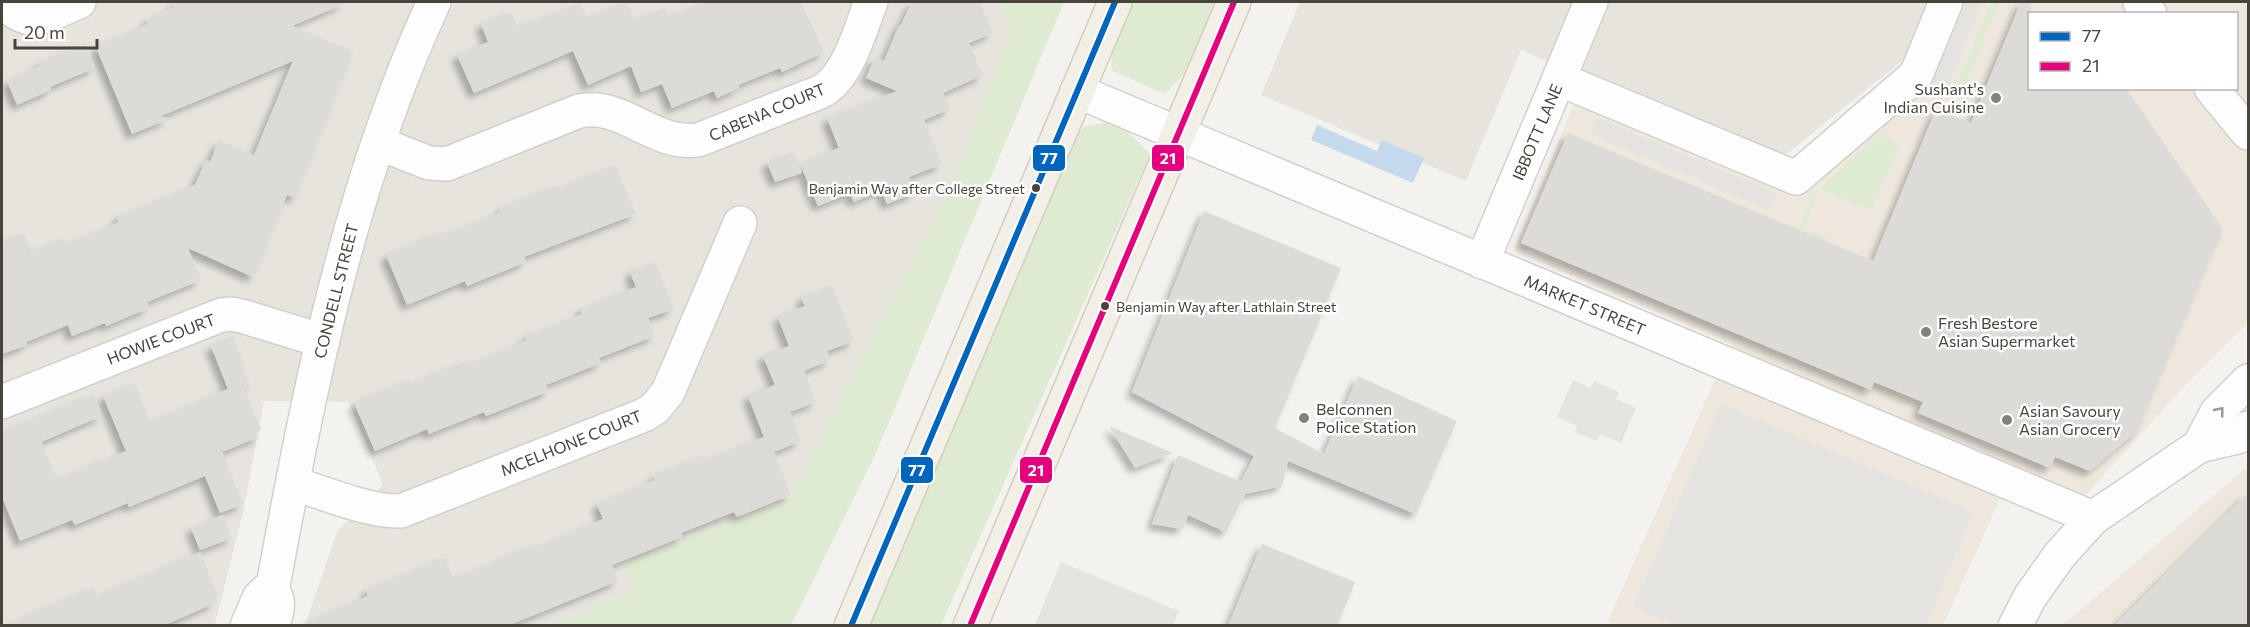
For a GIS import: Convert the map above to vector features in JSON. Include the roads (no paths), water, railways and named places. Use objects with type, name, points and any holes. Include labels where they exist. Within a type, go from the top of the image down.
[{"type":"main road","points":[[851,626],[1115,2]]},
{"type":"main road","points":[[970,626],[1234,2]]},
{"type":"street","points":[[3,2],[19,16],[34,19],[80,2]]},
{"type":"street","name":"CONDELL STREET","points":[[273,626],[278,596],[272,591],[293,483],[323,341],[351,227],[378,143],[434,2]]},
{"type":"street","name":"CABENA COURT","points":[[378,143],[429,163],[447,164],[579,111],[595,109],[610,111],[665,138],[678,141],[698,140],[830,86],[844,68],[872,2]]},
{"type":"street","name":"IBBOTT LANE","points":[[1482,262],[1591,2]]},
{"type":"street","points":[[1559,79],[1796,178],[1916,75],[1946,2]]},
{"type":"street","points":[[2213,90],[2247,133]]},
{"type":"street","name":"MARKET STREET","points":[[1077,92],[2093,518]]},
{"type":"street","name":"MCELHONE COURT","points":[[293,483],[372,507],[401,511],[644,415],[655,408],[668,392],[740,223]]},
{"type":"street","name":"HOWIE COURT","points":[[2,402],[221,315],[232,314],[245,317],[323,341]]},
{"type":"street","points":[[2199,446],[2217,412],[2248,381]]},
{"type":"street","points":[[2015,626],[2030,597],[2059,556],[2093,518],[2199,446],[2238,437],[2248,428]]},
{"type":"street","points":[[247,626],[259,598],[266,591],[272,591]]},
{"type":"water","points":[[1317,125],[1377,151],[1382,140],[1424,158],[1413,183],[1311,140]]},
{"type":"place","name":"Sushant's Indian Cuisine","points":[[1996,98]]},
{"type":"place","name":"Benjamin Way after College Street","points":[[1036,188]]},
{"type":"place","name":"Benjamin Way after Lathlain Street","points":[[1105,306]]},
{"type":"place","name":"Fresh Bestore Asian Supermarket","points":[[1926,332]]},
{"type":"place","name":"Belconnen Police Station","points":[[1304,418]]},
{"type":"place","name":"Asian Savoury Asian Grocery","points":[[2007,420]]}]
